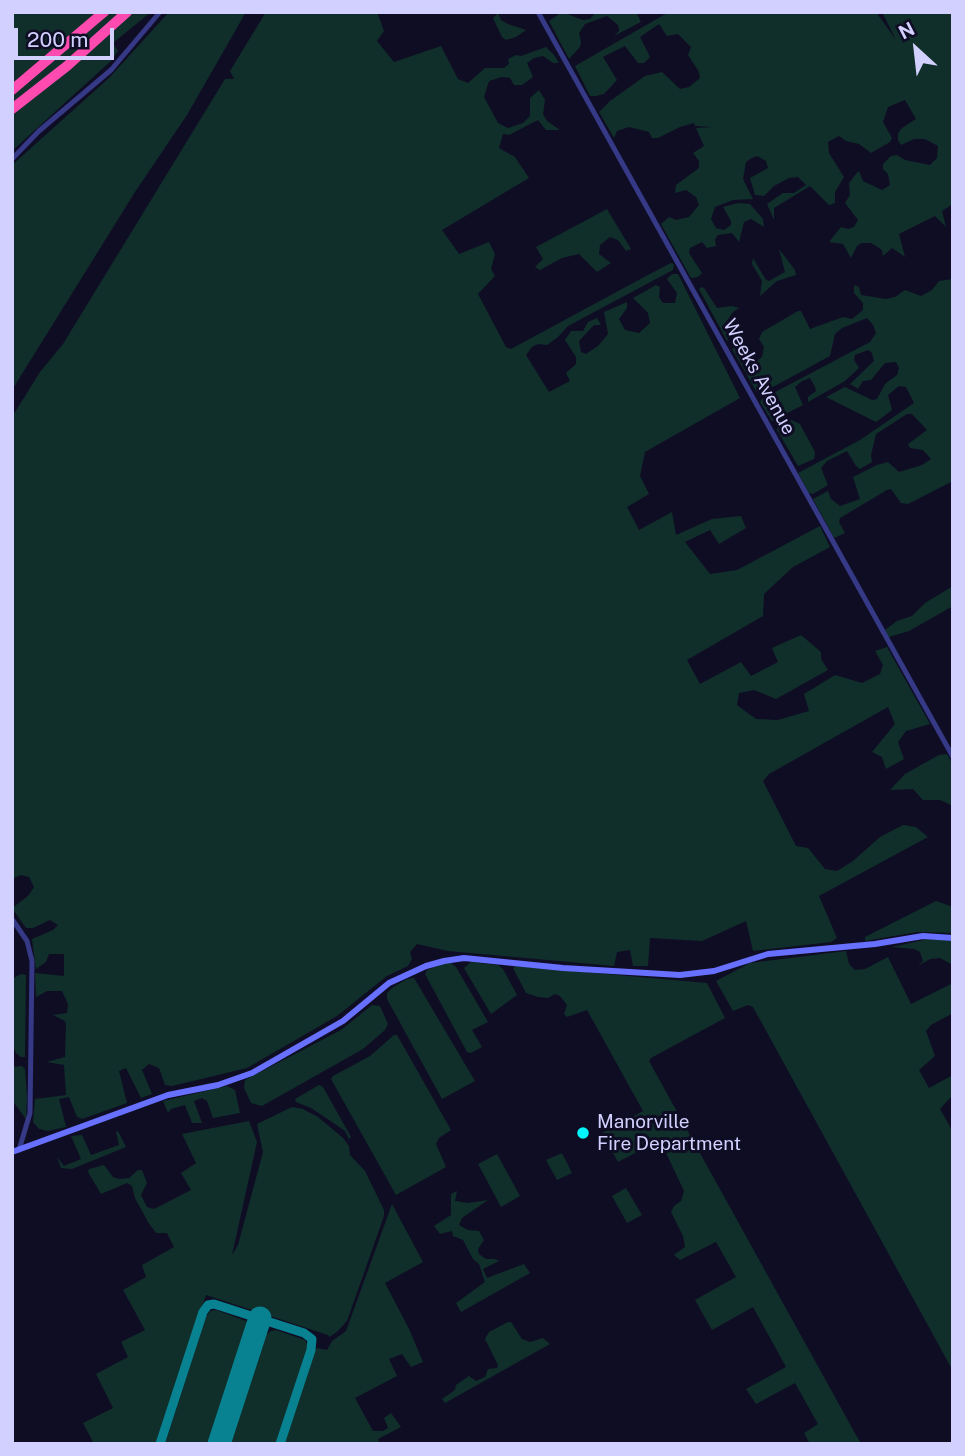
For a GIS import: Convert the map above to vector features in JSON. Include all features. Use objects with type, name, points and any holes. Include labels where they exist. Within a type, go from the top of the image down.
[{"type":"highway","points":[[12,90],[104,12]]},
{"type":"highway","points":[[12,109],[127,12]]},
{"type":"main road","points":[[16,1151],[168,1095],[218,1085],[252,1073],[343,1021],[390,982],[444,961],[464,958],[550,967],[680,975],[708,973],[768,954],[875,944],[923,936],[953,938]]},
{"type":"street","points":[[12,159],[39,131],[111,70],[160,12]]},
{"type":"street","name":"Weeks Avenue","points":[[538,12],[953,757]]},
{"type":"street","points":[[12,919],[25,935],[32,953],[31,1101],[26,1131],[16,1151]]},
{"type":"street","points":[[26,1131],[30,1140],[39,1142]]},
{"type":"green space","points":[[12,12],[97,12],[12,84]]},
{"type":"green space","points":[[109,12],[122,12],[12,105],[12,94]]},
{"type":"green space","points":[[133,12],[151,12],[113,43],[118,51],[112,60],[12,151],[12,113]]},
{"type":"green space","points":[[169,12],[246,12],[187,115],[135,192],[12,390],[12,165],[109,78]]},
{"type":"green space","points":[[266,12],[377,12],[384,31],[377,41],[394,62],[441,46],[458,79],[468,83],[485,68],[504,68],[509,64],[508,59],[516,55],[521,56],[546,47],[554,55],[559,63],[553,63],[543,56],[527,63],[533,77],[522,85],[514,85],[510,78],[502,77],[489,81],[484,97],[498,123],[508,128],[523,123],[530,116],[530,98],[539,90],[545,100],[543,114],[547,121],[560,130],[546,130],[538,120],[509,135],[503,134],[499,148],[515,157],[529,178],[442,230],[459,254],[489,242],[495,254],[491,269],[495,276],[478,294],[506,347],[511,349],[646,276],[671,263],[674,264],[673,270],[568,326],[547,345],[538,344],[526,355],[549,392],[570,381],[566,373],[576,364],[576,357],[565,340],[571,331],[583,331],[588,322],[597,318],[601,325],[594,325],[579,341],[581,352],[586,354],[598,346],[608,334],[604,312],[627,302],[627,308],[619,319],[625,330],[639,333],[650,323],[648,313],[633,298],[656,285],[660,287],[659,297],[663,303],[675,303],[677,293],[667,279],[672,274],[678,274],[740,398],[645,452],[640,476],[649,494],[627,507],[639,530],[672,512],[676,535],[712,519],[741,516],[746,528],[719,544],[710,530],[685,542],[710,574],[737,570],[820,526],[830,547],[793,567],[764,594],[763,616],[687,660],[700,684],[741,662],[751,676],[778,662],[772,648],[801,635],[821,652],[821,659],[828,670],[776,699],[754,690],[739,693],[737,705],[756,719],[778,720],[809,711],[804,694],[835,675],[862,683],[880,674],[883,665],[875,651],[887,647],[930,724],[906,731],[898,742],[904,759],[886,769],[882,757],[872,752],[895,724],[888,707],[769,774],[763,781],[796,846],[808,848],[825,869],[837,871],[880,837],[903,825],[916,827],[928,837],[819,896],[837,938],[831,942],[753,951],[746,921],[702,941],[650,938],[648,966],[633,966],[630,950],[617,952],[614,966],[448,951],[417,944],[410,952],[412,959],[408,966],[387,976],[337,1016],[247,1068],[172,1086],[165,1085],[159,1068],[149,1064],[142,1070],[152,1094],[141,1098],[126,1068],[119,1071],[127,1103],[82,1119],[77,1117],[69,1097],[59,1099],[66,1127],[48,1131],[39,1129],[33,1122],[35,1099],[66,1095],[64,1065],[47,1062],[65,1057],[65,1021],[53,1015],[67,1013],[68,1004],[62,991],[47,991],[36,997],[35,973],[64,976],[64,954],[49,954],[46,962],[36,969],[32,939],[58,925],[50,920],[33,928],[26,928],[12,908],[28,896],[34,887],[29,877],[21,875],[12,879],[12,417],[40,372],[63,344],[225,79],[234,79],[230,71]]},
{"type":"green space","points":[[562,12],[583,20],[590,19],[596,12],[636,12],[641,22],[614,36],[619,31],[618,25],[607,16],[585,24],[579,33],[580,47],[569,59],[549,21]]},
{"type":"green space","points":[[669,12],[876,12],[896,40],[882,12],[953,12],[953,204],[942,211],[946,227],[935,216],[899,234],[905,257],[892,248],[883,256],[882,250],[871,243],[861,243],[851,258],[843,244],[829,242],[841,227],[854,227],[858,220],[845,203],[850,195],[849,183],[859,171],[863,181],[882,190],[890,185],[883,164],[891,156],[897,155],[905,160],[930,165],[937,158],[938,146],[925,139],[914,139],[901,145],[898,140],[898,133],[902,128],[916,119],[905,100],[888,107],[883,122],[892,138],[871,153],[859,144],[839,136],[828,142],[829,153],[844,177],[835,192],[835,203],[829,205],[810,186],[774,208],[774,220],[767,204],[783,193],[794,193],[806,185],[798,177],[789,178],[774,186],[764,196],[755,195],[750,178],[768,168],[766,161],[757,156],[746,162],[743,179],[753,199],[733,200],[715,207],[711,219],[716,228],[724,230],[731,225],[731,221],[723,207],[738,203],[750,204],[763,219],[764,227],[751,219],[744,222],[739,242],[732,233],[718,235],[715,239],[716,246],[707,248],[702,242],[690,248],[689,253],[702,273],[691,278],[661,224],[669,217],[676,220],[689,217],[699,205],[696,197],[686,190],[675,193],[676,185],[699,168],[699,161],[693,153],[704,146],[696,128],[712,127],[695,126],[694,123],[652,138],[649,132],[629,127],[617,131],[614,138],[599,112],[645,76],[662,72],[680,89],[689,87],[700,78],[688,55],[691,47],[678,34],[667,36],[659,24],[640,37],[650,57],[644,63],[638,63],[625,46],[603,57],[617,80],[604,94],[596,96],[590,96],[575,66]]},
{"type":"green space","points":[[498,13],[501,20],[526,30],[506,40],[493,18]]},
{"type":"green space","points":[[607,209],[631,249],[626,251],[618,240],[610,237],[600,245],[599,254],[611,263],[597,272],[579,254],[562,258],[540,270],[535,267],[543,259],[536,247]]},
{"type":"green space","points":[[779,249],[796,275],[777,281],[760,296],[762,281],[752,264],[753,258],[769,281],[785,272]]},
{"type":"green space","points":[[953,279],[953,481],[908,504],[901,503],[891,489],[887,490],[840,518],[839,522],[845,533],[834,538],[813,499],[828,491],[831,499],[840,506],[860,499],[853,477],[888,462],[899,472],[922,465],[931,459],[923,450],[910,448],[908,444],[927,430],[912,414],[907,414],[876,434],[872,462],[860,469],[847,451],[827,461],[821,468],[828,485],[813,494],[809,493],[798,473],[860,440],[914,403],[906,387],[899,386],[888,395],[892,410],[876,422],[826,397],[845,387],[872,400],[877,399],[885,384],[897,375],[899,368],[896,362],[885,363],[871,380],[863,381],[858,389],[850,384],[874,361],[868,350],[855,355],[854,360],[859,368],[845,381],[808,402],[808,397],[816,391],[815,387],[810,378],[802,381],[795,387],[803,405],[772,421],[760,402],[762,399],[870,342],[876,333],[873,325],[867,318],[842,328],[835,334],[830,356],[760,394],[732,349],[741,347],[746,360],[753,364],[762,357],[764,347],[759,339],[762,332],[798,311],[801,311],[810,329],[843,317],[852,319],[863,310],[863,303],[854,293],[854,285],[859,287],[861,295],[886,299],[905,290],[921,296],[932,290],[939,281]]},
{"type":"green space","points":[[701,287],[717,308],[739,308],[724,325],[730,335],[727,341],[699,289]]},
{"type":"green space","points":[[789,419],[800,424],[815,452],[814,459],[798,466],[777,430],[777,426]]},
{"type":"green space","points":[[953,586],[953,606],[909,631],[889,637],[885,630],[897,621],[912,616],[925,603]]},
{"type":"green space","points":[[947,754],[953,765],[953,806],[940,800],[923,800],[913,789],[890,790],[905,774],[939,755]]},
{"type":"green space","points":[[936,901],[953,907],[953,933],[917,932],[865,941],[865,937]]},
{"type":"green space","points":[[928,939],[953,941],[953,965],[940,958],[930,959],[918,966],[923,961],[920,952],[892,947]]},
{"type":"green space","points":[[846,951],[849,964],[855,970],[865,969],[888,957],[911,1004],[953,983],[953,1013],[931,1025],[926,1031],[935,1056],[919,1070],[929,1088],[953,1075],[952,1096],[940,1109],[953,1132],[953,1371],[753,1007],[748,1005],[733,1011],[716,981],[750,963]]},
{"type":"green space","points":[[471,962],[498,965],[517,995],[491,1014],[464,968]]},
{"type":"green space","points":[[451,963],[456,967],[488,1022],[472,1030],[482,1047],[471,1053],[467,1052],[425,974],[427,970]]},
{"type":"green space","points":[[516,966],[707,983],[725,1018],[649,1061],[861,1444],[810,1444],[804,1433],[818,1424],[795,1383],[756,1404],[746,1389],[786,1367],[753,1307],[712,1330],[695,1300],[736,1277],[716,1242],[680,1260],[674,1255],[685,1247],[683,1236],[671,1212],[681,1201],[684,1191],[660,1140],[618,1162],[602,1133],[643,1111],[587,1010],[567,1017],[564,1014],[567,1005],[560,996],[555,994],[548,998],[526,993],[513,968]]},
{"type":"green space","points":[[21,974],[26,975],[25,1057],[16,1053],[12,1044],[12,979]]},
{"type":"green space","points":[[414,978],[475,1081],[442,1099],[387,999],[387,993],[392,988]]},
{"type":"green space","points":[[372,1005],[380,1006],[388,1024],[385,1030],[363,1049],[262,1106],[251,1103],[244,1088],[245,1080],[341,1030]]},
{"type":"green space","points":[[397,1035],[451,1130],[439,1138],[436,1144],[446,1167],[396,1195],[331,1079],[370,1056]]},
{"type":"green space","points":[[22,1066],[25,1069],[26,1119],[12,1100],[12,1067]]},
{"type":"green space","points":[[319,1085],[323,1087],[351,1137],[349,1139],[345,1131],[311,1108],[296,1102],[295,1099]]},
{"type":"green space","points":[[227,1086],[235,1090],[240,1113],[213,1118],[207,1101],[202,1098],[194,1101],[202,1123],[192,1123],[185,1105],[171,1109],[168,1113],[163,1101]]},
{"type":"green space","points":[[292,1107],[318,1117],[343,1138],[349,1146],[350,1155],[365,1171],[384,1210],[347,1321],[329,1337],[206,1295],[157,1444],[90,1444],[93,1442],[83,1423],[113,1408],[96,1374],[128,1357],[121,1342],[145,1330],[123,1290],[146,1277],[142,1265],[174,1247],[167,1233],[156,1233],[148,1222],[135,1198],[132,1186],[127,1183],[101,1194],[88,1172],[89,1169],[104,1165],[113,1177],[119,1179],[129,1178],[142,1170],[147,1183],[141,1195],[147,1207],[154,1209],[191,1190],[181,1173],[196,1163],[182,1134],[249,1121],[257,1142],[232,1255],[238,1245],[263,1152],[257,1124]]},
{"type":"green space","points":[[118,1131],[126,1147],[72,1169],[61,1168],[57,1157],[64,1166],[81,1159],[71,1136],[82,1135],[91,1155],[119,1145]]},
{"type":"green space","points":[[562,1153],[572,1173],[557,1180],[546,1160]]},
{"type":"green space","points":[[497,1154],[520,1196],[501,1207],[478,1164]]},
{"type":"green space","points":[[626,1188],[642,1215],[627,1223],[612,1196]]},
{"type":"green space","points":[[457,1191],[455,1201],[468,1203],[488,1200],[462,1218],[459,1225],[468,1230],[479,1231],[484,1240],[478,1249],[479,1254],[486,1259],[499,1261],[483,1269],[487,1278],[524,1264],[530,1273],[461,1312],[456,1303],[485,1282],[479,1264],[473,1259],[463,1240],[453,1236],[452,1231],[440,1234],[434,1226],[451,1215],[451,1194]]},
{"type":"green space","points":[[392,1204],[423,1262],[385,1283],[423,1362],[411,1367],[402,1354],[389,1359],[397,1376],[355,1398],[373,1431],[388,1428],[384,1418],[391,1413],[401,1427],[378,1439],[376,1444],[284,1444],[315,1350],[327,1350],[332,1341],[346,1331]]},
{"type":"green space","points":[[216,1310],[246,1321],[249,1327],[212,1444],[165,1444],[206,1317],[210,1311]]},
{"type":"green space","points":[[511,1322],[522,1339],[530,1342],[543,1338],[550,1344],[445,1403],[442,1399],[469,1376],[476,1381],[485,1377],[488,1369],[497,1368],[485,1339],[489,1332]]},
{"type":"green space","points":[[276,1330],[305,1340],[309,1348],[277,1444],[228,1444],[261,1339]]},
{"type":"taxiway","points":[[160,1444],[203,1312],[208,1305],[214,1304],[304,1333],[312,1339],[311,1350],[280,1444]]},
{"type":"runway","points":[[219,1444],[260,1318]]},
{"type":"place","name":"Manorville Fire Department","points":[[583,1133]]}]
